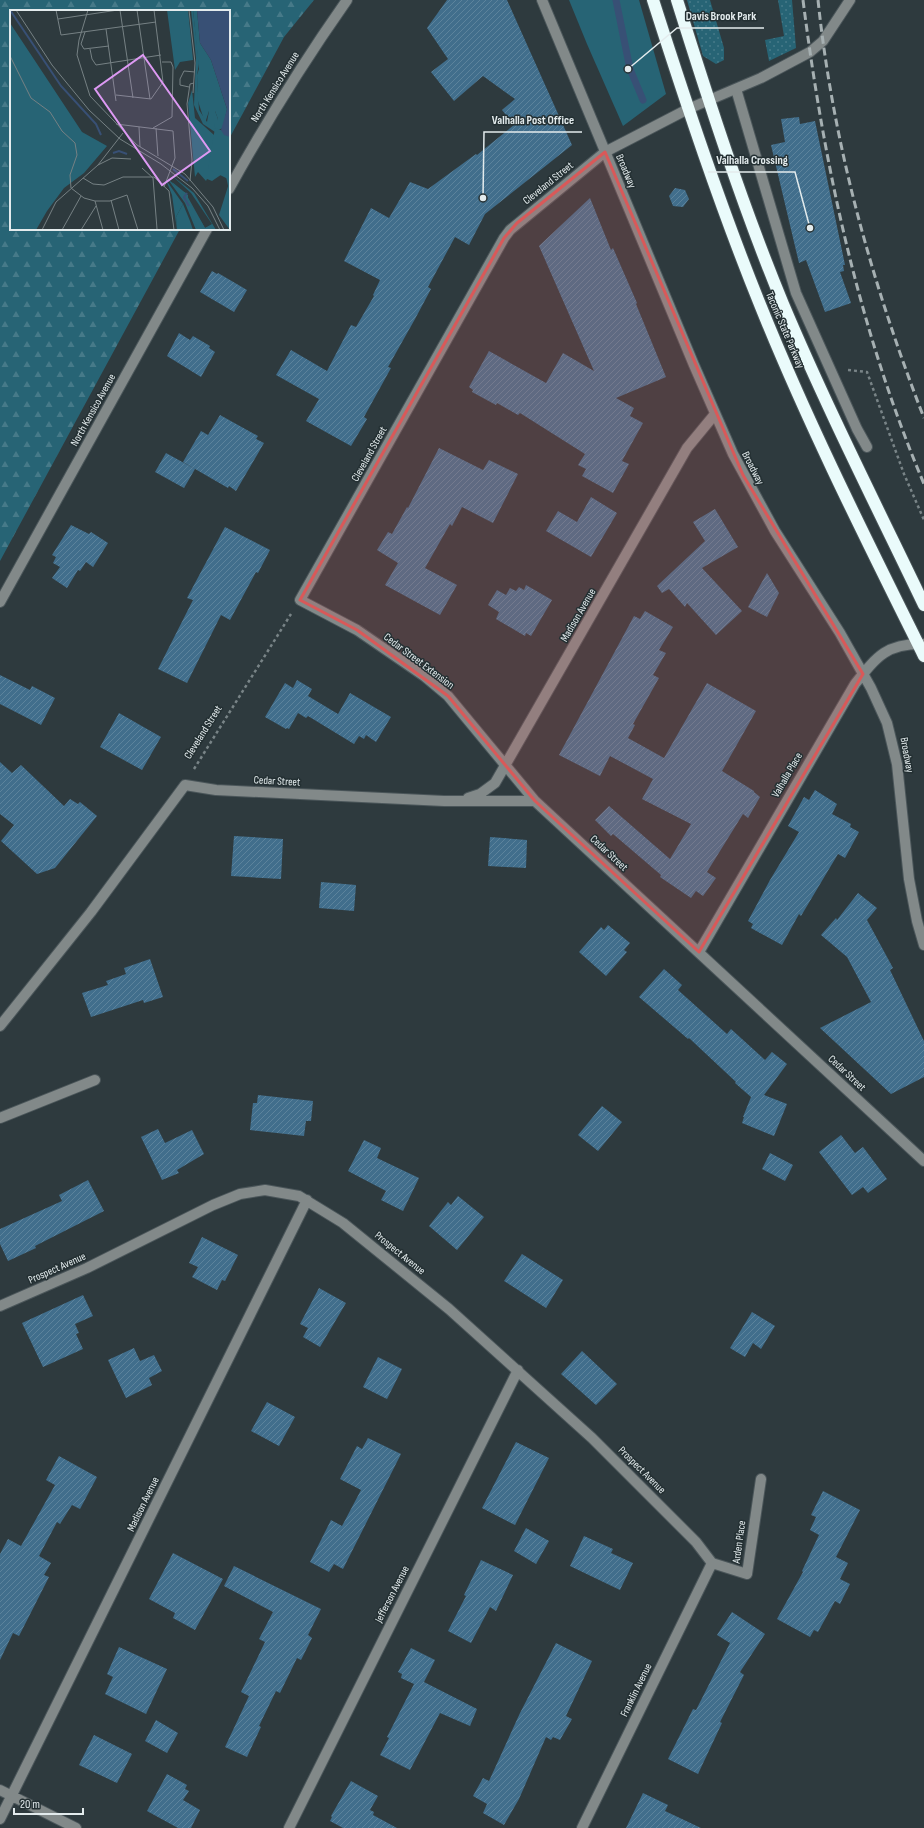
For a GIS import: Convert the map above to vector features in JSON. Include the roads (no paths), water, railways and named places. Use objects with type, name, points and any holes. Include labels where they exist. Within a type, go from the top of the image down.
[{"type":"highway","name":"Taconic State Parkway","points":[[653,0],[716,190],[777,346],[844,490],[921,644],[924,656]]},
{"type":"highway","name":"Taconic State Parkway","points":[[677,0],[709,100],[750,218],[783,303],[832,412],[924,605]]},
{"type":"street","name":"North Kensico Avenue","points":[[230,187],[277,104],[347,0]]},
{"type":"street","name":"Broadway","points":[[542,0],[715,414],[743,475],[764,513],[840,633],[863,674],[887,723],[895,750],[909,879],[917,922],[924,945]]},
{"type":"street","name":"Cleveland Street","points":[[300,600],[504,238],[517,223],[605,152],[688,109],[761,78],[810,52],[823,41],[850,0]]},
{"type":"street","points":[[736,89],[796,293],[857,429],[867,447]]},
{"type":"street","name":"North Kensico Avenue","points":[[0,602],[206,230]]},
{"type":"street","name":"Madison Avenue","points":[[444,801],[461,800],[480,794],[495,783],[687,448],[715,414]]},
{"type":"street","name":"Cedar Street Extension","points":[[300,600],[358,630],[424,676],[448,696],[535,801]]},
{"type":"street","name":"Valhalla Place","points":[[699,952],[834,720],[863,674],[878,657],[889,649],[898,646],[921,644]]},
{"type":"street","name":"Cedar Street","points":[[0,1026],[91,912],[184,785],[216,790],[444,801],[535,801],[924,1161]]},
{"type":"street","points":[[0,1118],[95,1080]]},
{"type":"street","name":"Prospect Avenue","points":[[0,1306],[87,1268],[213,1205],[240,1194],[265,1190],[299,1196],[343,1223],[449,1309],[518,1370],[592,1438],[696,1542],[712,1563]]},
{"type":"street","name":"Madison Avenue","points":[[0,1819],[307,1200]]},
{"type":"street","name":"Jefferson Avenue","points":[[289,1828],[518,1370]]},
{"type":"street","name":"Arden Place","points":[[712,1563],[747,1574],[761,1479]]},
{"type":"street","name":"Franklin Avenue","points":[[582,1828],[712,1563]]},
{"type":"street","points":[[0,1790],[76,1828]]},
{"type":"waterway","points":[[616,0],[630,69],[643,100]]},
{"type":"railway","points":[[803,0],[822,124],[833,185],[847,246],[881,367],[901,426],[924,484]]},
{"type":"railway","points":[[818,0],[834,107],[844,160],[857,213],[888,316],[924,418]]},
{"type":"place","name":"Davis Brook Park","points":[[628,69]]},
{"type":"place","name":"Valhalla Post Office","points":[[483,198]]},
{"type":"place","name":"Valhalla Crossing","points":[[810,228]]}]
